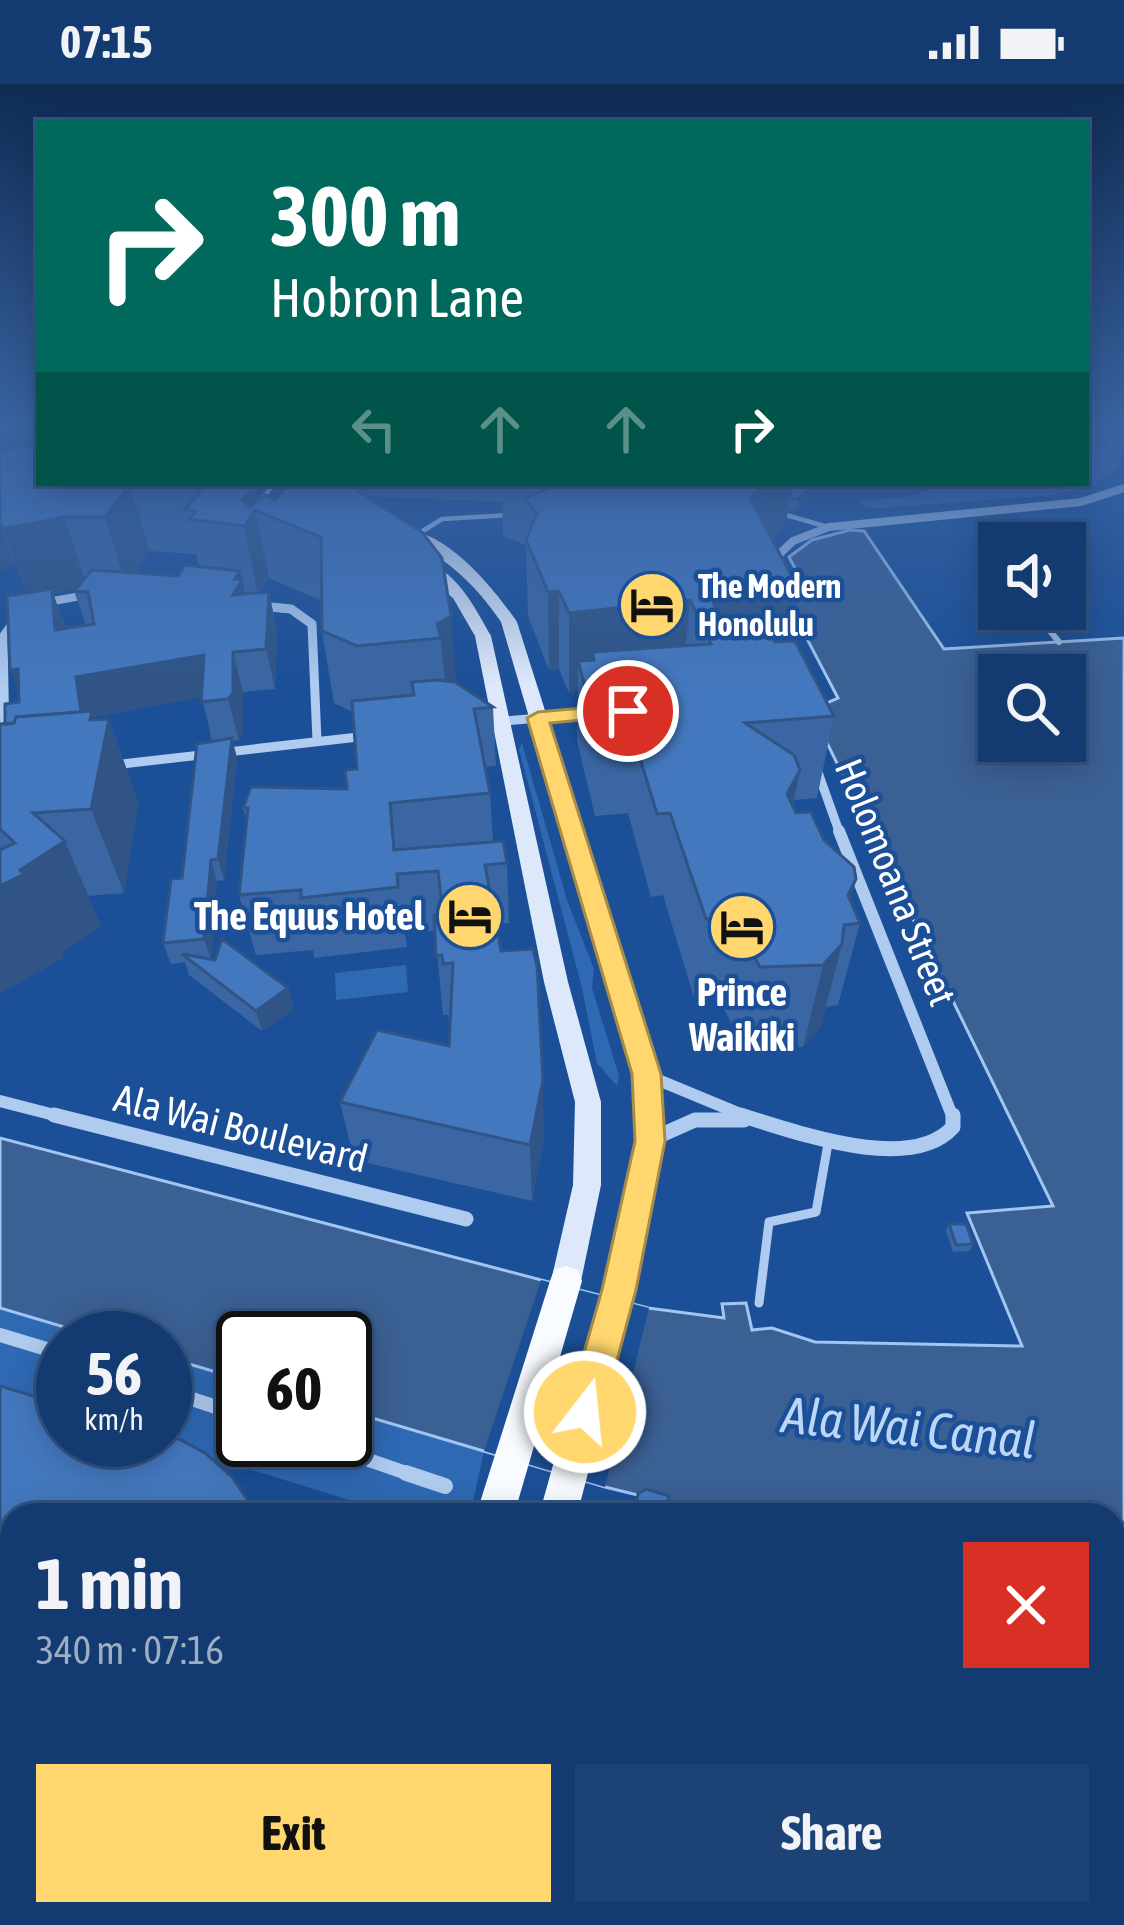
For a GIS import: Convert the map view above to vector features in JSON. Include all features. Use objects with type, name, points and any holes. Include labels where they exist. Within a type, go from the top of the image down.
[{"type":"main road","points":[[406,542],[451,557],[489,591],[509,622],[646,1074],[650,1141],[619,1290],[560,1503]]},
{"type":"main road","points":[[406,542],[460,595],[483,636],[488,722],[588,1102],[587,1185],[566,1281],[498,1503]]},
{"type":"street","points":[[764,573],[782,549],[829,527],[957,514]]},
{"type":"street","points":[[6,751],[7,628],[42,603],[96,594]]},
{"type":"street","points":[[238,604],[286,608],[310,621],[317,741]]},
{"type":"street","points":[[488,722],[605,712]]},
{"type":"street","points":[[96,769],[386,734]]},
{"type":"street","name":"Holomoana Street","points":[[646,1074],[689,1096],[769,1122],[871,1146],[915,1149],[943,1139],[955,1118],[862,897],[832,803],[807,745]]},
{"type":"street","name":"Ala Wai Boulevard","points":[[0,1100],[466,1219]]},
{"type":"street","name":"Holomoana Street","points":[[650,1141],[676,1123],[700,1116],[769,1122]]},
{"type":"street","points":[[0,1335],[36,1346]]},
{"type":"street","points":[[372,1461],[446,1486]]},
{"type":"lane","points":[[406,542],[442,519],[491,514]]},
{"type":"lane","points":[[778,514],[829,527]]},
{"type":"lane","points":[[806,522],[808,534]]},
{"type":"lane","points":[[1049,630],[1059,642]]},
{"type":"lane","points":[[759,1304],[769,1222],[816,1212],[830,1136]]},
{"type":"shaded area","points":[[522,743],[567,900],[594,969],[592,988],[619,1076],[617,1086],[597,1063],[519,749]]},
{"type":"shaded area","points":[[406,965],[408,992],[336,1000],[335,973]]},
{"type":"shaded area","points":[[0,1308],[36,1319],[36,1403],[0,1392]]},
{"type":"shaded area","points":[[192,1365],[216,1372],[216,1459],[192,1451]]},
{"type":"shaded area","points":[[372,1418],[484,1451],[473,1503],[359,1503],[242,1467],[372,1467]]},
{"type":"water","name":"Ala Wai Canal","points":[[864,531],[944,649],[1124,638],[1124,1503],[670,1503],[372,1418],[372,1311],[216,1311],[216,1372],[192,1365],[192,1311],[36,1311],[36,1319],[0,1308],[0,1138],[648,1308],[724,1318],[722,1304],[746,1303],[752,1330],[772,1328],[815,1342],[1022,1346],[967,1213],[1053,1206],[811,710],[838,698],[781,589],[805,587],[789,557],[812,540]]},
{"type":"pier","points":[[541,1280],[649,1308],[605,1487],[484,1451]]},
{"type":"building","points":[[0,514],[107,514],[3,529]]},
{"type":"building","points":[[193,514],[252,514],[244,526],[189,519]]},
{"type":"building","points":[[265,514],[394,514],[422,532],[442,558],[451,616],[437,624],[441,638],[357,646],[322,631],[321,537]]},
{"type":"building","points":[[537,514],[758,514],[798,588],[711,598],[720,616],[717,628],[732,639],[795,641],[834,716],[745,723],[794,755],[800,770],[787,794],[796,813],[811,812],[824,840],[854,867],[856,879],[848,895],[860,923],[844,925],[842,944],[823,965],[760,967],[731,917],[706,919],[670,813],[657,814],[632,732],[598,734],[578,661],[594,660],[592,652],[711,644],[706,633],[711,624],[698,617],[690,600],[569,613],[559,591],[548,592],[526,540]]},
{"type":"building","points":[[185,565],[240,571],[235,579],[242,580],[233,595],[269,592],[266,649],[233,652],[233,693],[228,699],[201,702],[204,655],[76,677],[81,712],[16,717],[14,723],[5,724],[5,704],[19,702],[18,669],[10,670],[7,596],[52,589],[55,630],[94,624],[88,592],[74,591],[92,570],[178,576]]},
{"type":"building","points":[[412,682],[455,682],[493,707],[474,709],[490,793],[390,803],[394,850],[503,841],[507,863],[485,865],[501,951],[533,949],[537,966],[543,1080],[530,1145],[340,1102],[377,1030],[449,1046],[453,963],[443,964],[442,955],[436,956],[434,915],[443,915],[438,871],[397,874],[398,887],[301,898],[301,890],[239,895],[248,808],[243,808],[251,787],[347,789],[345,770],[357,769],[352,701],[414,695]]},
{"type":"building","points":[[92,711],[90,720],[109,719],[91,809],[33,813],[65,841],[20,870],[24,874],[0,886],[0,850],[15,843],[0,829],[0,724],[14,723],[16,717]]},
{"type":"building","points":[[232,738],[218,859],[211,860],[204,939],[163,943],[171,879],[182,878],[197,744]]},
{"type":"building","points":[[222,939],[288,988],[256,1011],[182,954],[215,960]]},
{"type":"building","points":[[949,1224],[966,1224],[973,1244],[956,1245]]},
{"type":"building","points":[[0,1386],[36,1397],[36,1467],[192,1467],[192,1446],[232,1477],[250,1503],[0,1503]]},
{"type":"building","points":[[646,1489],[669,1496],[668,1503],[636,1503],[638,1494]]},
{"type":"place","name":"The Modern Honolulu","points":[[652,605]]},
{"type":"place","name":"The Equus Hotel","points":[[470,916]]},
{"type":"place","name":"Prince Waikiki","points":[[742,927]]},
{"type":"route","points":[[585,1412],[619,1290],[650,1141],[646,1074],[538,718],[628,711]]}]
